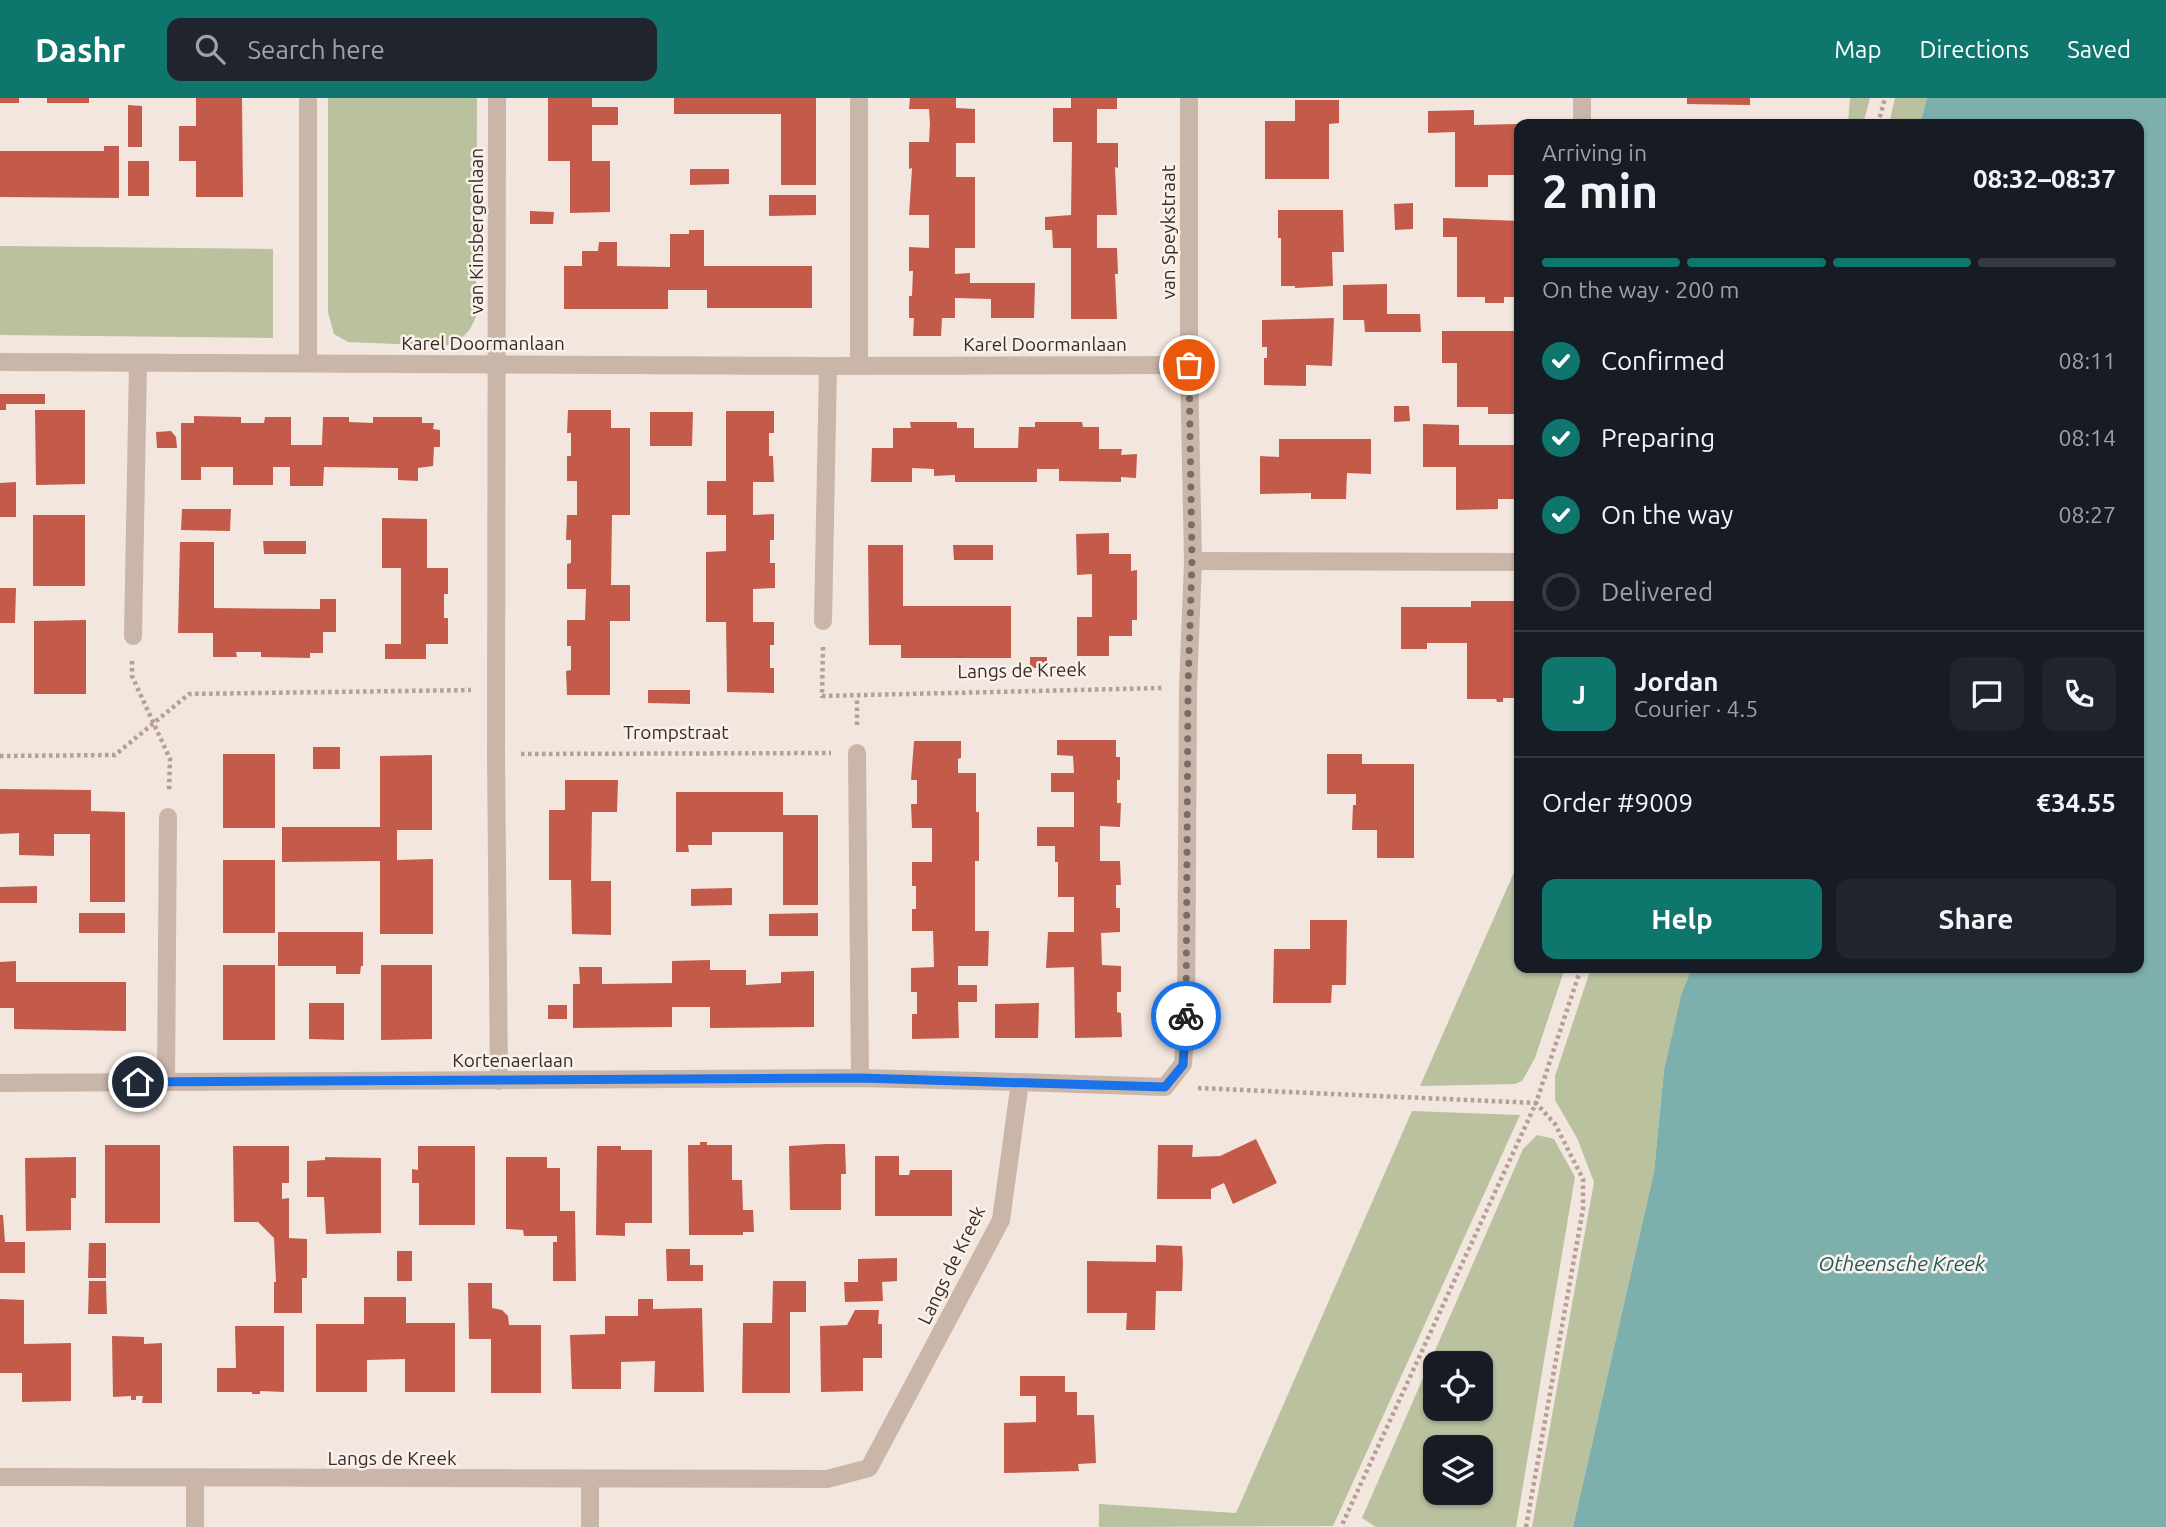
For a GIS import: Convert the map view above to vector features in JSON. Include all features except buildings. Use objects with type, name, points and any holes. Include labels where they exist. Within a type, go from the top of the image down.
[{"type":"street","points":[[308,98],[308,363]]},
{"type":"street","name":"van Kinsbergenlaan","points":[[496,364],[497,98]]},
{"type":"street","points":[[859,98],[859,366]]},
{"type":"street","name":"van Speykstraat","points":[[1189,98],[1189,365]]},
{"type":"street","points":[[1582,98],[1582,119]]},
{"type":"street","name":"Karel Doormanlaan","points":[[0,362],[1189,365]]},
{"type":"street","points":[[133,636],[138,364]]},
{"type":"street","points":[[496,364],[499,1081]]},
{"type":"street","points":[[1020,1082],[1165,1087],[1183,1065],[1186,1022],[1188,688],[1192,561],[1189,365]]},
{"type":"street","points":[[823,621],[828,366]]},
{"type":"street","points":[[1192,561],[1514,562]]},
{"type":"street","points":[[857,753],[860,1078]]},
{"type":"street","points":[[166,1082],[168,817]]},
{"type":"street","name":"Kortenaerlaan","points":[[0,1083],[860,1078],[1020,1082]]},
{"type":"street","name":"Langs de Kreek","points":[[0,1477],[827,1479],[869,1468],[1000,1220],[1020,1082]]},
{"type":"street","points":[[195,1479],[195,1527]]},
{"type":"street","points":[[590,1479],[590,1527]]},
{"type":"path","points":[[1879,119],[1885,98]]},
{"type":"path","name":"Langs de Kreek","points":[[823,621],[822,696],[1188,688]]},
{"type":"path","points":[[133,636],[132,676],[170,759],[168,817]]},
{"type":"path","points":[[0,756],[115,755],[188,694],[496,690]]},
{"type":"path","name":"Trompstraat","points":[[496,754],[857,753]]},
{"type":"path","points":[[1341,1527],[1536,1103],[1579,973]]},
{"type":"path","points":[[1165,1087],[1536,1103],[1555,1124],[1583,1179],[1583,1209],[1526,1527]]},
{"type":"green space","points":[[328,98],[477,98],[476,316],[465,335],[456,341],[445,346],[348,342],[334,334],[328,312]]},
{"type":"green space","points":[[1850,98],[1870,98],[1864,119],[1848,119]]},
{"type":"green space","points":[[1895,98],[1927,98],[1921,119],[1890,119]]},
{"type":"green space","points":[[0,246],[273,249],[273,338],[0,335]]},
{"type":"green space","points":[[1514,872],[1514,973],[1563,973],[1535,1058],[1522,1081],[1515,1084],[1420,1086]]},
{"type":"green space","points":[[1589,973],[1690,973],[1681,995],[1664,1070],[1654,1172],[1573,1527],[1532,1527],[1594,1182],[1577,1138],[1555,1100],[1555,1076]]},
{"type":"green space","points":[[1412,1111],[1520,1115],[1333,1526],[1099,1527],[1099,1504],[1236,1513]]},
{"type":"green space","points":[[1537,1135],[1554,1139],[1575,1177],[1516,1527],[1376,1527],[1362,1518],[1423,1378],[1423,1421],[1493,1421],[1493,1351],[1435,1351],[1523,1149]]},
{"type":"water","name":"Otheensche Kreek","points":[[1927,98],[2166,98],[2166,1527],[1573,1527],[1654,1172],[1664,1070],[1681,995],[1690,973],[2144,973],[2144,119],[1921,119]]},
{"type":"way so far","points":[[1186,1016],[1188,688],[1192,561],[1189,365]]},
{"type":"route","points":[[138,1082],[860,1078],[1165,1087],[1183,1065],[1186,1016]]}]
